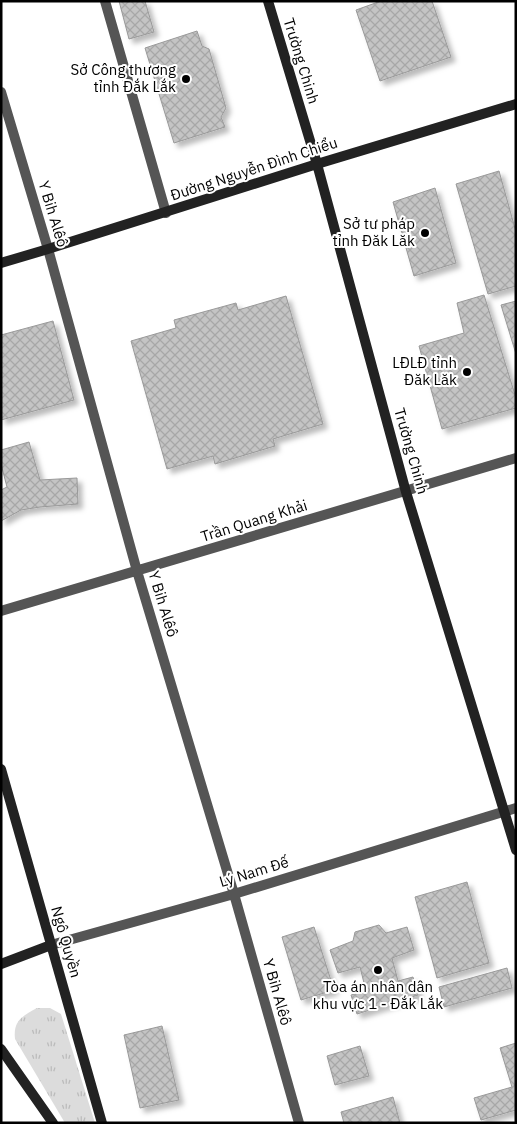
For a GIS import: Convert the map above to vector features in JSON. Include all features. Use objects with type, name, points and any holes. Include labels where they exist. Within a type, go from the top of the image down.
[{"type":"street","points":[[105,1],[166,212]]},
{"type":"street","name":"Trường Chinh","points":[[268,1],[317,164],[406,492],[516,850]]},
{"type":"street","name":"Y Bih Alêô","points":[[1,92],[48,250],[137,571],[234,894],[299,1123]]},
{"type":"street","name":"Đường Nguyễn Đình Chiểu","points":[[1,263],[516,104]]},
{"type":"street","name":"Trần Quang Khải","points":[[1,611],[516,458]]},
{"type":"street","name":"Ngô Quyền","points":[[1,769],[102,1123]]},
{"type":"street","name":"Lý Nam Đế","points":[[1,964],[51,945],[234,894],[516,808]]},
{"type":"street","points":[[1,1049],[53,1123]]},
{"type":"green space","points":[[37,1008],[50,1008],[61,1014],[95,1123],[65,1123],[15,1039],[17,1023]]},
{"type":"building","points":[[119,1],[145,1],[154,32],[129,39]]},
{"type":"building","points":[[381,1],[432,1],[451,57],[380,81],[356,10]]},
{"type":"building","name":"Sở Công thương tỉnh Đắk Lắk","points":[[197,31],[202,46],[209,49],[226,108],[221,117],[225,127],[174,143],[145,48]]},
{"type":"building","points":[[499,171],[516,232],[516,286],[488,294],[456,184]]},
{"type":"building","name":"Sở tư pháp tỉnh Đăk Lăk","points":[[435,188],[456,263],[414,276],[393,202]]},
{"type":"building","name":"LĐLĐ tỉnh Đăk Lăk","points":[[484,295],[516,398],[516,408],[442,429],[419,346],[464,333],[457,303]]},
{"type":"building","points":[[286,296],[323,424],[273,439],[275,446],[215,464],[213,456],[167,469],[131,341],[176,328],[174,320],[236,303],[238,310]]},
{"type":"building","points":[[516,301],[516,354],[501,305]]},
{"type":"building","points":[[53,321],[74,400],[1,420],[1,335]]},
{"type":"building","points":[[29,442],[40,480],[77,478],[78,504],[21,510],[1,521],[1,490],[7,487],[1,464],[1,450]]},
{"type":"building","points":[[467,882],[489,963],[437,978],[415,897]]},
{"type":"building","name":"Tòa án nhân dân khu vực 1 - Đắk Lắk","points":[[379,925],[386,933],[407,927],[414,950],[392,958],[398,981],[413,977],[418,995],[357,1014],[351,995],[366,991],[360,967],[338,973],[330,950],[353,941],[355,932]]},
{"type":"building","points":[[314,927],[334,990],[301,1000],[282,937]]},
{"type":"building","points":[[507,968],[512,988],[444,1007],[439,987]]},
{"type":"building","points":[[162,1026],[179,1100],[140,1108],[124,1035]]},
{"type":"building","points":[[516,1043],[516,1110],[481,1120],[474,1098],[512,1087],[500,1048]]},
{"type":"building","points":[[360,1046],[369,1076],[335,1085],[327,1056]]},
{"type":"building","points":[[393,1097],[400,1123],[344,1123],[341,1112]]},
{"type":"place","name":"Sở Công thương tỉnh Đắk Lắk","points":[[186,79]]},
{"type":"place","name":"Sở tư pháp tỉnh Đăk Lăk","points":[[425,233]]},
{"type":"place","name":"LĐLĐ tỉnh Đăk Lăk","points":[[467,372]]},
{"type":"place","name":"Tòa án nhân dân khu vực 1 - Đắk Lắk","points":[[378,970]]}]
